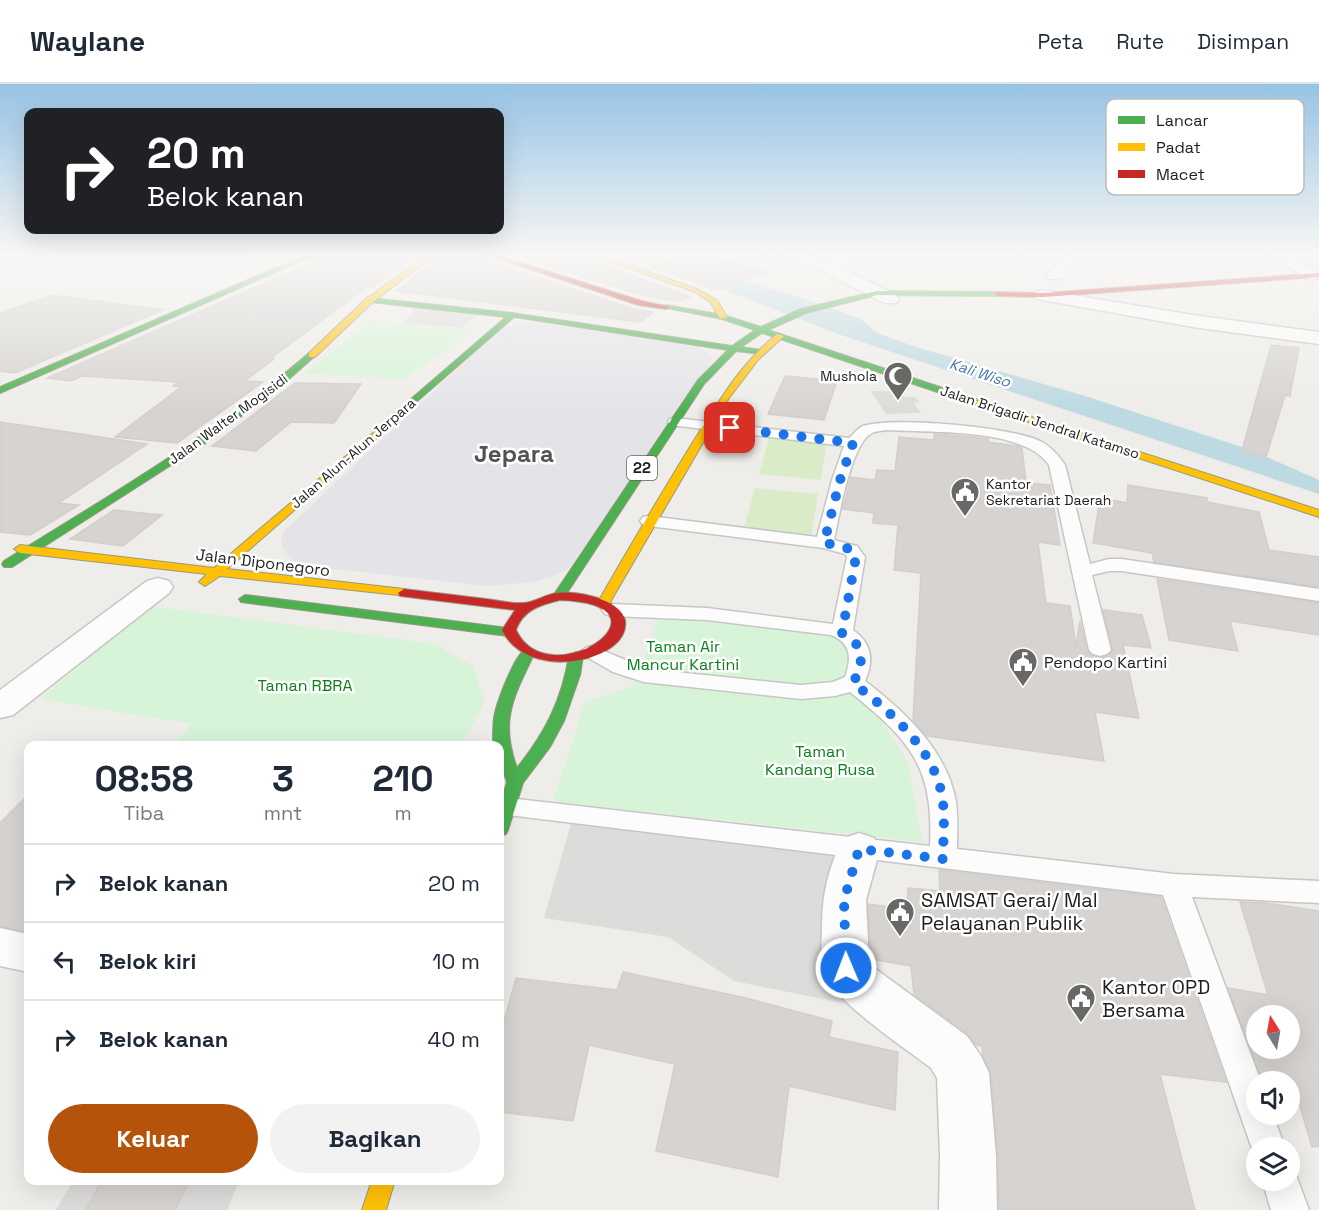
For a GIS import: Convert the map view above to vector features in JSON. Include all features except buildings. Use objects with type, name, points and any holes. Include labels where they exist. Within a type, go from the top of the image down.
[{"type":"main road","points":[[0,390],[189,307]]},
{"type":"main road","name":"Jalan Walter Mogisidi","points":[[4,563],[204,438],[294,371],[363,307]]},
{"type":"main road","points":[[432,307],[512,315],[734,346],[758,352]]},
{"type":"main road","name":"Jalan Brigadir Jendral Katamso","points":[[662,307],[723,317],[1318,513]]},
{"type":"main road","points":[[717,307],[723,317]]},
{"type":"main road","name":"22","points":[[559,596],[711,370],[734,346],[760,330],[784,319],[823,307]]},
{"type":"main road","name":"22","points":[[607,607],[649,521],[734,384],[758,352],[778,337],[801,325],[855,307]]},
{"type":"main road","name":"Jalan Alun-Alun Jerpara","points":[[508,633],[195,592],[512,315]]},
{"type":"main road","name":"Jalan Diponegoro","points":[[9,548],[523,607]]},
{"type":"main road","points":[[4,563],[31,567]]},
{"type":"main road","points":[[559,596],[583,597],[607,607],[617,619],[618,628],[614,637],[604,645],[584,654],[551,657],[528,652],[512,640],[508,633],[509,623],[523,607],[559,596]]},
{"type":"main road","points":[[500,741],[503,708],[528,652]]},
{"type":"main road","points":[[507,806],[557,721],[573,675],[584,654]]},
{"type":"main road","points":[[504,778],[507,806]]},
{"type":"main road","points":[[375,1210],[382,1185]]},
{"type":"street","points":[[1110,307],[1193,321],[1319,338]]},
{"type":"street","points":[[0,707],[120,618],[156,586]]},
{"type":"street","points":[[859,849],[844,900],[846,968],[860,985],[949,1052],[963,1073],[968,1156],[968,1210]]},
{"type":"street","points":[[0,947],[24,952]]},
{"type":"lane","points":[[675,422],[853,443]]},
{"type":"lane","points":[[824,543],[840,480],[853,443],[871,428],[886,426],[996,434],[1036,445],[1051,456],[1057,465],[1100,650]]},
{"type":"lane","points":[[649,521],[824,543],[847,548],[856,557],[842,633]]},
{"type":"lane","points":[[1082,572],[1109,565],[1122,565],[1319,595]]},
{"type":"lane","points":[[607,607],[733,615],[842,633],[858,648],[862,660],[853,683]]},
{"type":"lane","points":[[584,654],[621,668],[664,678],[801,692],[834,689],[853,683]]},
{"type":"lane","points":[[853,683],[886,709],[903,726],[937,778],[943,802],[943,859]]},
{"type":"lane","points":[[507,806],[1174,885],[1319,892]]},
{"type":"lane","points":[[1174,885],[1264,1137]]},
{"type":"lane","points":[[1284,1191],[1290,1210]]},
{"type":"shaded area","points":[[415,307],[478,315],[461,328],[404,323]]},
{"type":"shaded area","points":[[531,322],[698,346],[712,356],[711,363],[569,568],[555,576],[532,582],[487,586],[308,566],[293,560],[283,549],[281,541],[284,531],[497,332],[506,327]]},
{"type":"shaded area","name":"Mushola","points":[[870,391],[899,391],[904,397],[915,397],[920,402],[914,403],[921,413],[886,414]]},
{"type":"shaded area","points":[[572,820],[844,853],[843,1003],[734,981],[668,937],[544,918]]},
{"type":"shaded area","points":[[71,1185],[237,1185],[227,1210],[56,1210]]},
{"type":"green space","points":[[371,321],[474,330],[404,379],[305,373]]},
{"type":"green space","points":[[769,437],[827,442],[821,480],[759,474]]},
{"type":"green space","points":[[755,488],[818,494],[811,537],[743,531]]},
{"type":"green space","name":"Taman RBRA","points":[[150,606],[435,644],[473,666],[484,702],[464,741],[176,741],[191,724],[40,699]]},
{"type":"green space","name":"Taman Kandang Rusa","points":[[659,617],[840,635],[855,657],[857,690],[875,711],[908,762],[922,842],[553,802],[585,702],[630,687],[636,681]]},
{"type":"water","name":"Kali Wiso","points":[[767,307],[827,307],[861,319],[877,333],[913,346],[1085,396],[1251,450],[1319,480],[1319,494],[841,335]]},
{"type":"traffic: fast","points":[[0,390],[190,307]]},
{"type":"traffic: fast","points":[[432,307],[512,315],[758,352]]},
{"type":"traffic: fast","points":[[666,307],[723,317],[979,403]]},
{"type":"traffic: fast","points":[[559,596],[701,382],[737,346],[757,332],[816,307]]},
{"type":"traffic: fast","points":[[392,420],[512,315]]},
{"type":"traffic: fast","points":[[8,564],[204,440],[278,385],[312,355]]},
{"type":"traffic: fast","points":[[245,599],[508,632]]},
{"type":"traffic: fast","points":[[501,741],[501,718],[504,707],[512,684],[528,652]]},
{"type":"traffic: fast","points":[[504,817],[515,782],[545,743],[557,721],[573,675],[576,656]]},
{"type":"traffic: fast","points":[[504,753],[515,782]]},
{"type":"traffic: slow","points":[[312,355],[363,307]]},
{"type":"traffic: slow","points":[[717,307],[723,317]]},
{"type":"traffic: slow","points":[[603,604],[725,398],[755,358],[780,336]]},
{"type":"traffic: slow","points":[[979,403],[1319,514]]},
{"type":"traffic: slow","points":[[205,582],[392,420]]},
{"type":"traffic: slow","points":[[20,549],[404,593]]},
{"type":"traffic: slow","points":[[374,1210],[382,1185]]},
{"type":"traffic: jam","points":[[404,593],[523,607]]},
{"type":"traffic: jam","points":[[559,596],[590,600],[611,609],[618,616],[619,625],[614,636],[605,645],[580,656],[552,658],[526,650],[515,641],[509,630],[512,622],[528,606],[559,596]]},
{"type":"place","name":"Mushola","points":[[898,402]]},
{"type":"place","name":"Kantor Sekretariat Daerah","points":[[965,518]]},
{"type":"place","name":"Pendopo Kartini","points":[[1023,688]]},
{"type":"place","name":"SAMSAT Gerai/ Mal Pelayanan Publik","points":[[900,938]]},
{"type":"place","name":"Kantor OPD Bersama","points":[[1081,1024]]},
{"type":"district","name":"Jepara","points":[[514,454]]},
{"type":"route","points":[[730,428],[853,443],[840,480],[824,543],[847,548],[856,557],[842,633],[850,637],[858,648],[862,660],[853,683],[886,709],[914,740],[937,778],[943,802],[943,859],[859,849],[844,900],[846,968]]},
{"type":"park label","name":"Taman Air Mancur Kartini","points":[[683,655]]}]
